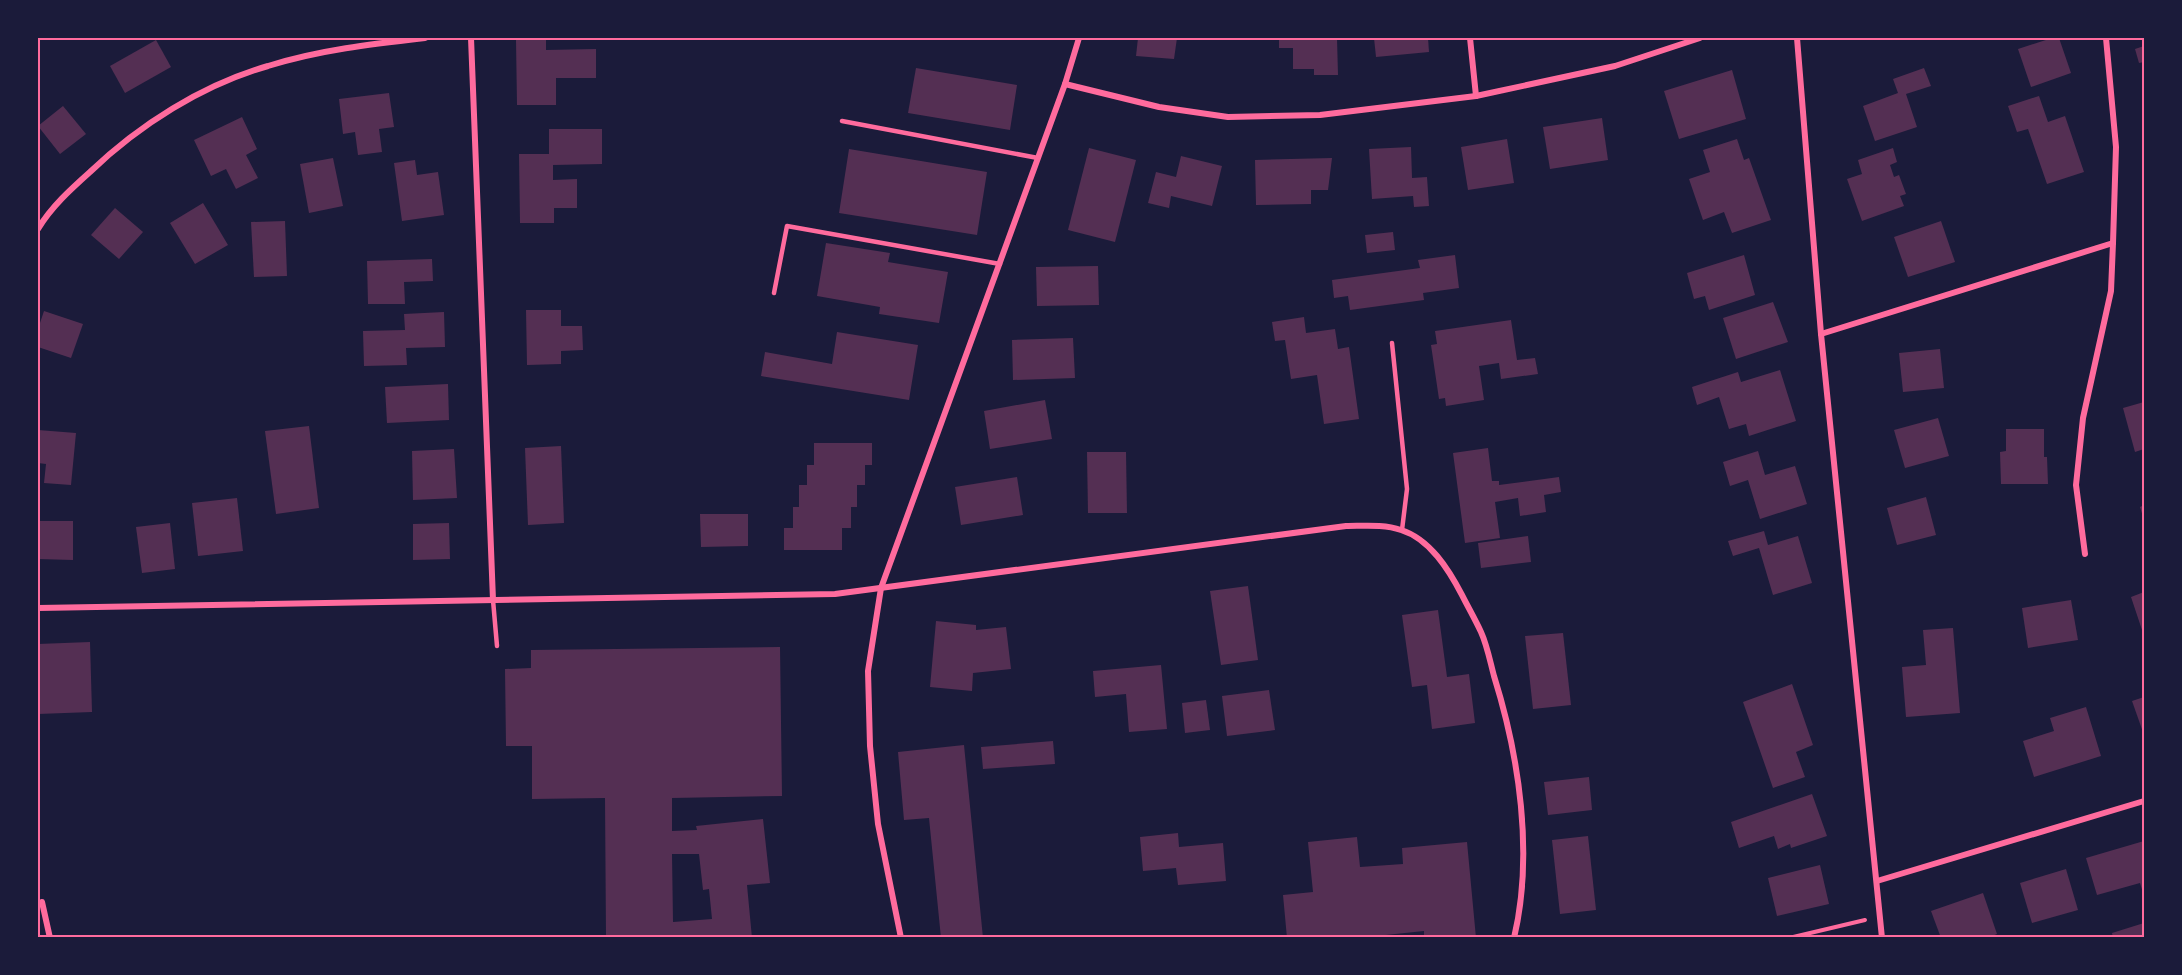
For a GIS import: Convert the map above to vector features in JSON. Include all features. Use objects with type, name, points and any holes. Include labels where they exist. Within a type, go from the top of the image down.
[{"type":"street","points":[[38,229],[69,191],[118,144],[177,106],[226,81],[267,66],[310,55],[425,38]]},
{"type":"street","points":[[471,38],[493,600]]},
{"type":"street","points":[[901,938],[878,824],[870,746],[868,671],[881,588],[1065,84],[1079,38]]},
{"type":"street","points":[[1470,38],[1476,96]]},
{"type":"street","points":[[1065,84],[1159,107],[1228,117],[1320,115],[1476,96],[1615,66],[1700,38]]},
{"type":"street","points":[[1797,38],[1821,334],[1882,938]]},
{"type":"street","points":[[2085,554],[2076,485],[2083,418],[2110,291],[2113,243],[2116,147],[2106,38]]},
{"type":"street","points":[[1821,334],[2113,243]]},
{"type":"street","points":[[38,608],[835,594],[1346,526],[1378,526],[1402,530],[1426,544],[1451,573],[1482,633],[1506,713],[1517,771],[1523,851],[1519,917],[1514,938]]},
{"type":"street","points":[[1877,881],[2145,801]]},
{"type":"street","points":[[42,902],[50,938]]},
{"type":"lane","points":[[842,121],[1038,158]]},
{"type":"lane","points":[[774,293],[787,226],[1000,264]]},
{"type":"lane","points":[[1392,343],[1407,489],[1402,530]]},
{"type":"lane","points":[[493,600],[497,646]]},
{"type":"path","points":[[1789,938],[1880,916]]},
{"type":"building","points":[[1138,38],[1177,38],[1174,59],[1136,56]]},
{"type":"building","points":[[1279,38],[1337,38],[1338,75],[1314,75],[1314,69],[1293,69],[1293,48],[1279,48]]},
{"type":"building","points":[[1374,38],[1428,38],[1429,52],[1376,57]]},
{"type":"building","points":[[2052,38],[2059,38],[2071,73],[2031,87],[2018,49]]},
{"type":"building","points":[[156,40],[171,67],[125,93],[110,66]]},
{"type":"building","points":[[516,40],[546,40],[546,50],[596,49],[596,78],[556,78],[556,105],[517,105]]},
{"type":"building","points":[[2144,46],[2144,62],[2139,63],[2135,49]]},
{"type":"building","points":[[916,68],[1017,85],[1010,130],[908,113]]},
{"type":"building","points":[[1924,68],[1931,86],[1906,94],[1917,127],[1875,141],[1863,106],[1898,93],[1893,79]]},
{"type":"building","points":[[1732,70],[1746,119],[1679,139],[1664,91]]},
{"type":"building","points":[[389,93],[394,127],[379,129],[382,152],[358,155],[355,132],[343,134],[339,99]]},
{"type":"building","points":[[2039,96],[2048,122],[2065,116],[2084,172],[2047,184],[2028,129],[2017,132],[2008,106]]},
{"type":"building","points":[[63,106],[86,134],[60,154],[38,126]]},
{"type":"building","points":[[242,117],[257,149],[246,155],[258,178],[236,189],[226,169],[211,176],[194,140]]},
{"type":"building","points":[[1602,118],[1608,160],[1550,169],[1543,127]]},
{"type":"building","points":[[549,129],[602,129],[602,164],[553,165],[553,180],[577,179],[577,208],[554,208],[554,223],[520,223],[519,154],[549,154]]},
{"type":"building","points":[[1507,139],[1514,183],[1468,190],[1461,147]]},
{"type":"building","points":[[1737,139],[1744,160],[1749,158],[1771,220],[1732,233],[1724,212],[1703,220],[1689,179],[1710,172],[1703,150]]},
{"type":"building","points":[[1411,147],[1412,178],[1427,177],[1429,206],[1414,207],[1413,196],[1372,199],[1369,149]]},
{"type":"building","points":[[1089,148],[1136,160],[1115,242],[1068,230]]},
{"type":"building","points":[[1893,148],[1897,162],[1890,165],[1894,177],[1899,175],[1906,194],[1900,196],[1904,206],[1862,221],[1847,179],[1862,174],[1858,160]]},
{"type":"building","points":[[849,149],[987,172],[977,235],[839,213]]},
{"type":"building","points":[[1181,156],[1222,166],[1212,206],[1171,196],[1169,208],[1148,203],[1156,172],[1176,177]]},
{"type":"building","points":[[333,158],[343,206],[309,213],[300,164]]},
{"type":"building","points":[[1332,158],[1328,190],[1311,190],[1311,204],[1256,205],[1255,160]]},
{"type":"building","points":[[415,160],[417,175],[438,172],[444,215],[402,221],[394,163]]},
{"type":"building","points":[[203,203],[228,245],[195,264],[170,223]]},
{"type":"building","points":[[115,208],[143,232],[119,259],[91,235]]},
{"type":"building","points":[[285,221],[287,276],[254,277],[251,222]]},
{"type":"building","points":[[1941,221],[1955,262],[1908,277],[1894,237]]},
{"type":"building","points":[[1393,232],[1395,250],[1367,253],[1365,235]]},
{"type":"building","points":[[826,243],[890,253],[888,262],[948,272],[939,323],[879,314],[880,307],[817,296]]},
{"type":"building","points":[[1455,255],[1459,288],[1423,293],[1424,300],[1350,310],[1348,296],[1334,298],[1332,280],[1420,268],[1418,260]]},
{"type":"building","points":[[1744,255],[1755,295],[1709,310],[1705,296],[1694,299],[1687,273]]},
{"type":"building","points":[[432,259],[433,281],[404,282],[405,304],[368,304],[367,261]]},
{"type":"building","points":[[1098,266],[1099,305],[1037,306],[1036,267]]},
{"type":"building","points":[[1773,302],[1788,342],[1736,359],[1723,318]]},
{"type":"building","points":[[526,310],[561,310],[561,326],[582,326],[583,350],[561,351],[561,364],[527,365]]},
{"type":"building","points":[[44,311],[83,324],[71,358],[38,347],[38,329]]},
{"type":"building","points":[[444,312],[445,347],[406,348],[407,365],[364,366],[363,331],[405,330],[404,314]]},
{"type":"building","points":[[1304,317],[1306,333],[1335,329],[1338,349],[1349,347],[1359,419],[1324,424],[1317,375],[1291,379],[1285,340],[1275,341],[1272,322]]},
{"type":"building","points":[[1511,320],[1517,360],[1535,358],[1538,374],[1501,379],[1499,363],[1479,366],[1484,400],[1446,406],[1445,398],[1439,399],[1431,345],[1437,344],[1435,331]]},
{"type":"building","points":[[837,332],[918,345],[909,400],[761,376],[765,352],[832,364]]},
{"type":"building","points":[[1073,338],[1075,378],[1013,380],[1012,340]]},
{"type":"building","points":[[1940,349],[1944,388],[1903,392],[1899,353]]},
{"type":"building","points":[[1780,370],[1796,421],[1749,436],[1746,424],[1729,429],[1719,397],[1697,405],[1692,387],[1738,372],[1741,382]]},
{"type":"building","points":[[448,384],[449,420],[387,423],[385,387]]},
{"type":"building","points":[[1045,400],[1052,439],[990,449],[984,411]]},
{"type":"building","points":[[2144,402],[2144,449],[2135,452],[2123,408]]},
{"type":"building","points":[[1938,418],[1949,456],[1905,468],[1894,430]]},
{"type":"building","points":[[309,426],[319,508],[276,514],[265,431]]},
{"type":"building","points":[[2006,429],[2044,429],[2044,457],[2047,457],[2048,484],[2001,484],[2000,452],[2006,451]]},
{"type":"building","points":[[38,430],[76,433],[71,485],[44,483],[46,464],[38,463]]},
{"type":"building","points":[[814,443],[872,443],[872,465],[865,465],[865,485],[857,485],[857,507],[851,507],[851,528],[842,528],[842,550],[784,550],[784,528],[793,528],[793,507],[799,507],[799,485],[807,485],[807,465],[814,465]]},
{"type":"building","points":[[561,446],[564,523],[528,525],[525,448]]},
{"type":"building","points":[[1488,448],[1492,481],[1499,481],[1499,485],[1559,477],[1561,492],[1544,495],[1546,512],[1520,516],[1518,498],[1495,502],[1500,538],[1465,543],[1453,453]]},
{"type":"building","points":[[454,449],[457,498],[413,500],[412,451]]},
{"type":"building","points":[[1758,451],[1765,475],[1795,466],[1807,504],[1760,519],[1748,480],[1730,486],[1723,462]]},
{"type":"building","points":[[1087,452],[1126,452],[1127,513],[1088,513]]},
{"type":"building","points":[[1017,477],[1023,515],[961,525],[955,487]]},
{"type":"building","points":[[1926,497],[1936,535],[1897,545],[1887,508]]},
{"type":"building","points":[[237,498],[243,551],[198,556],[192,503]]},
{"type":"building","points":[[2144,505],[2144,520],[2140,507]]},
{"type":"building","points":[[700,514],[748,514],[748,546],[701,547]]},
{"type":"building","points":[[38,521],[73,521],[73,560],[38,559]]},
{"type":"building","points":[[170,523],[175,569],[142,573],[136,527]]},
{"type":"building","points":[[449,523],[450,559],[413,560],[413,524]]},
{"type":"building","points":[[1764,531],[1768,545],[1798,536],[1812,583],[1773,595],[1759,548],[1733,556],[1728,541]]},
{"type":"building","points":[[1528,536],[1531,562],[1481,568],[1478,543]]},
{"type":"building","points":[[1248,586],[1258,660],[1221,665],[1210,591]]},
{"type":"building","points":[[2144,592],[2144,636],[2131,597]]},
{"type":"building","points":[[2071,600],[2078,640],[2028,648],[2022,608]]},
{"type":"building","points":[[1438,610],[1447,677],[1469,674],[1475,723],[1432,729],[1427,685],[1412,687],[1402,615]]},
{"type":"building","points":[[936,621],[976,625],[976,630],[1006,627],[1011,669],[973,673],[972,691],[930,687]]},
{"type":"building","points":[[1953,628],[1960,713],[1906,717],[1902,667],[1926,665],[1923,630]]},
{"type":"building","points":[[1563,633],[1571,705],[1533,709],[1525,636]]},
{"type":"building","points":[[90,642],[92,712],[38,714],[38,644]]},
{"type":"building","points":[[780,647],[782,796],[672,798],[672,831],[697,830],[696,826],[763,819],[770,883],[747,885],[752,938],[606,938],[605,798],[532,799],[532,746],[506,746],[505,669],[531,668],[531,650]],"holes":[[[672,854],[699,854],[703,890],[709,889],[712,919],[673,922]]]},
{"type":"building","points":[[1161,665],[1167,729],[1129,732],[1126,694],[1095,697],[1093,671]]},
{"type":"building","points":[[1792,684],[1813,745],[1796,752],[1805,777],[1773,788],[1743,702]]},
{"type":"building","points":[[1269,690],[1275,730],[1227,736],[1222,696]]},
{"type":"building","points":[[2144,697],[2144,735],[2132,701]]},
{"type":"building","points":[[1206,700],[1210,730],[1185,733],[1182,703]]},
{"type":"building","points":[[2086,707],[2101,756],[2034,777],[2023,741],[2054,731],[2050,718]]},
{"type":"building","points":[[1053,741],[1055,764],[983,769],[981,747]]},
{"type":"building","points":[[964,745],[983,938],[941,938],[929,818],[904,820],[898,752]]},
{"type":"building","points":[[1589,777],[1592,810],[1548,815],[1544,782]]},
{"type":"building","points":[[1812,794],[1827,836],[1791,848],[1790,844],[1778,849],[1774,836],[1739,848],[1731,822]]},
{"type":"building","points":[[1178,833],[1179,847],[1223,843],[1226,881],[1178,885],[1176,868],[1143,871],[1140,837]]},
{"type":"building","points":[[1588,836],[1596,910],[1560,914],[1552,840]]},
{"type":"building","points":[[1357,837],[1360,867],[1403,864],[1402,848],[1467,842],[1476,938],[1424,938],[1424,931],[1357,938],[1287,938],[1283,895],[1313,892],[1308,842]]},
{"type":"building","points":[[2144,841],[2144,896],[2140,883],[2097,895],[2086,858]]},
{"type":"building","points":[[1820,865],[1829,904],[1777,916],[1768,878]]},
{"type":"building","points":[[2066,869],[2078,910],[2032,923],[2020,883]]},
{"type":"building","points":[[1983,893],[1997,934],[1987,938],[1941,938],[1931,911]]},
{"type":"building","points":[[2144,923],[2144,938],[2113,938],[2112,933]]}]
